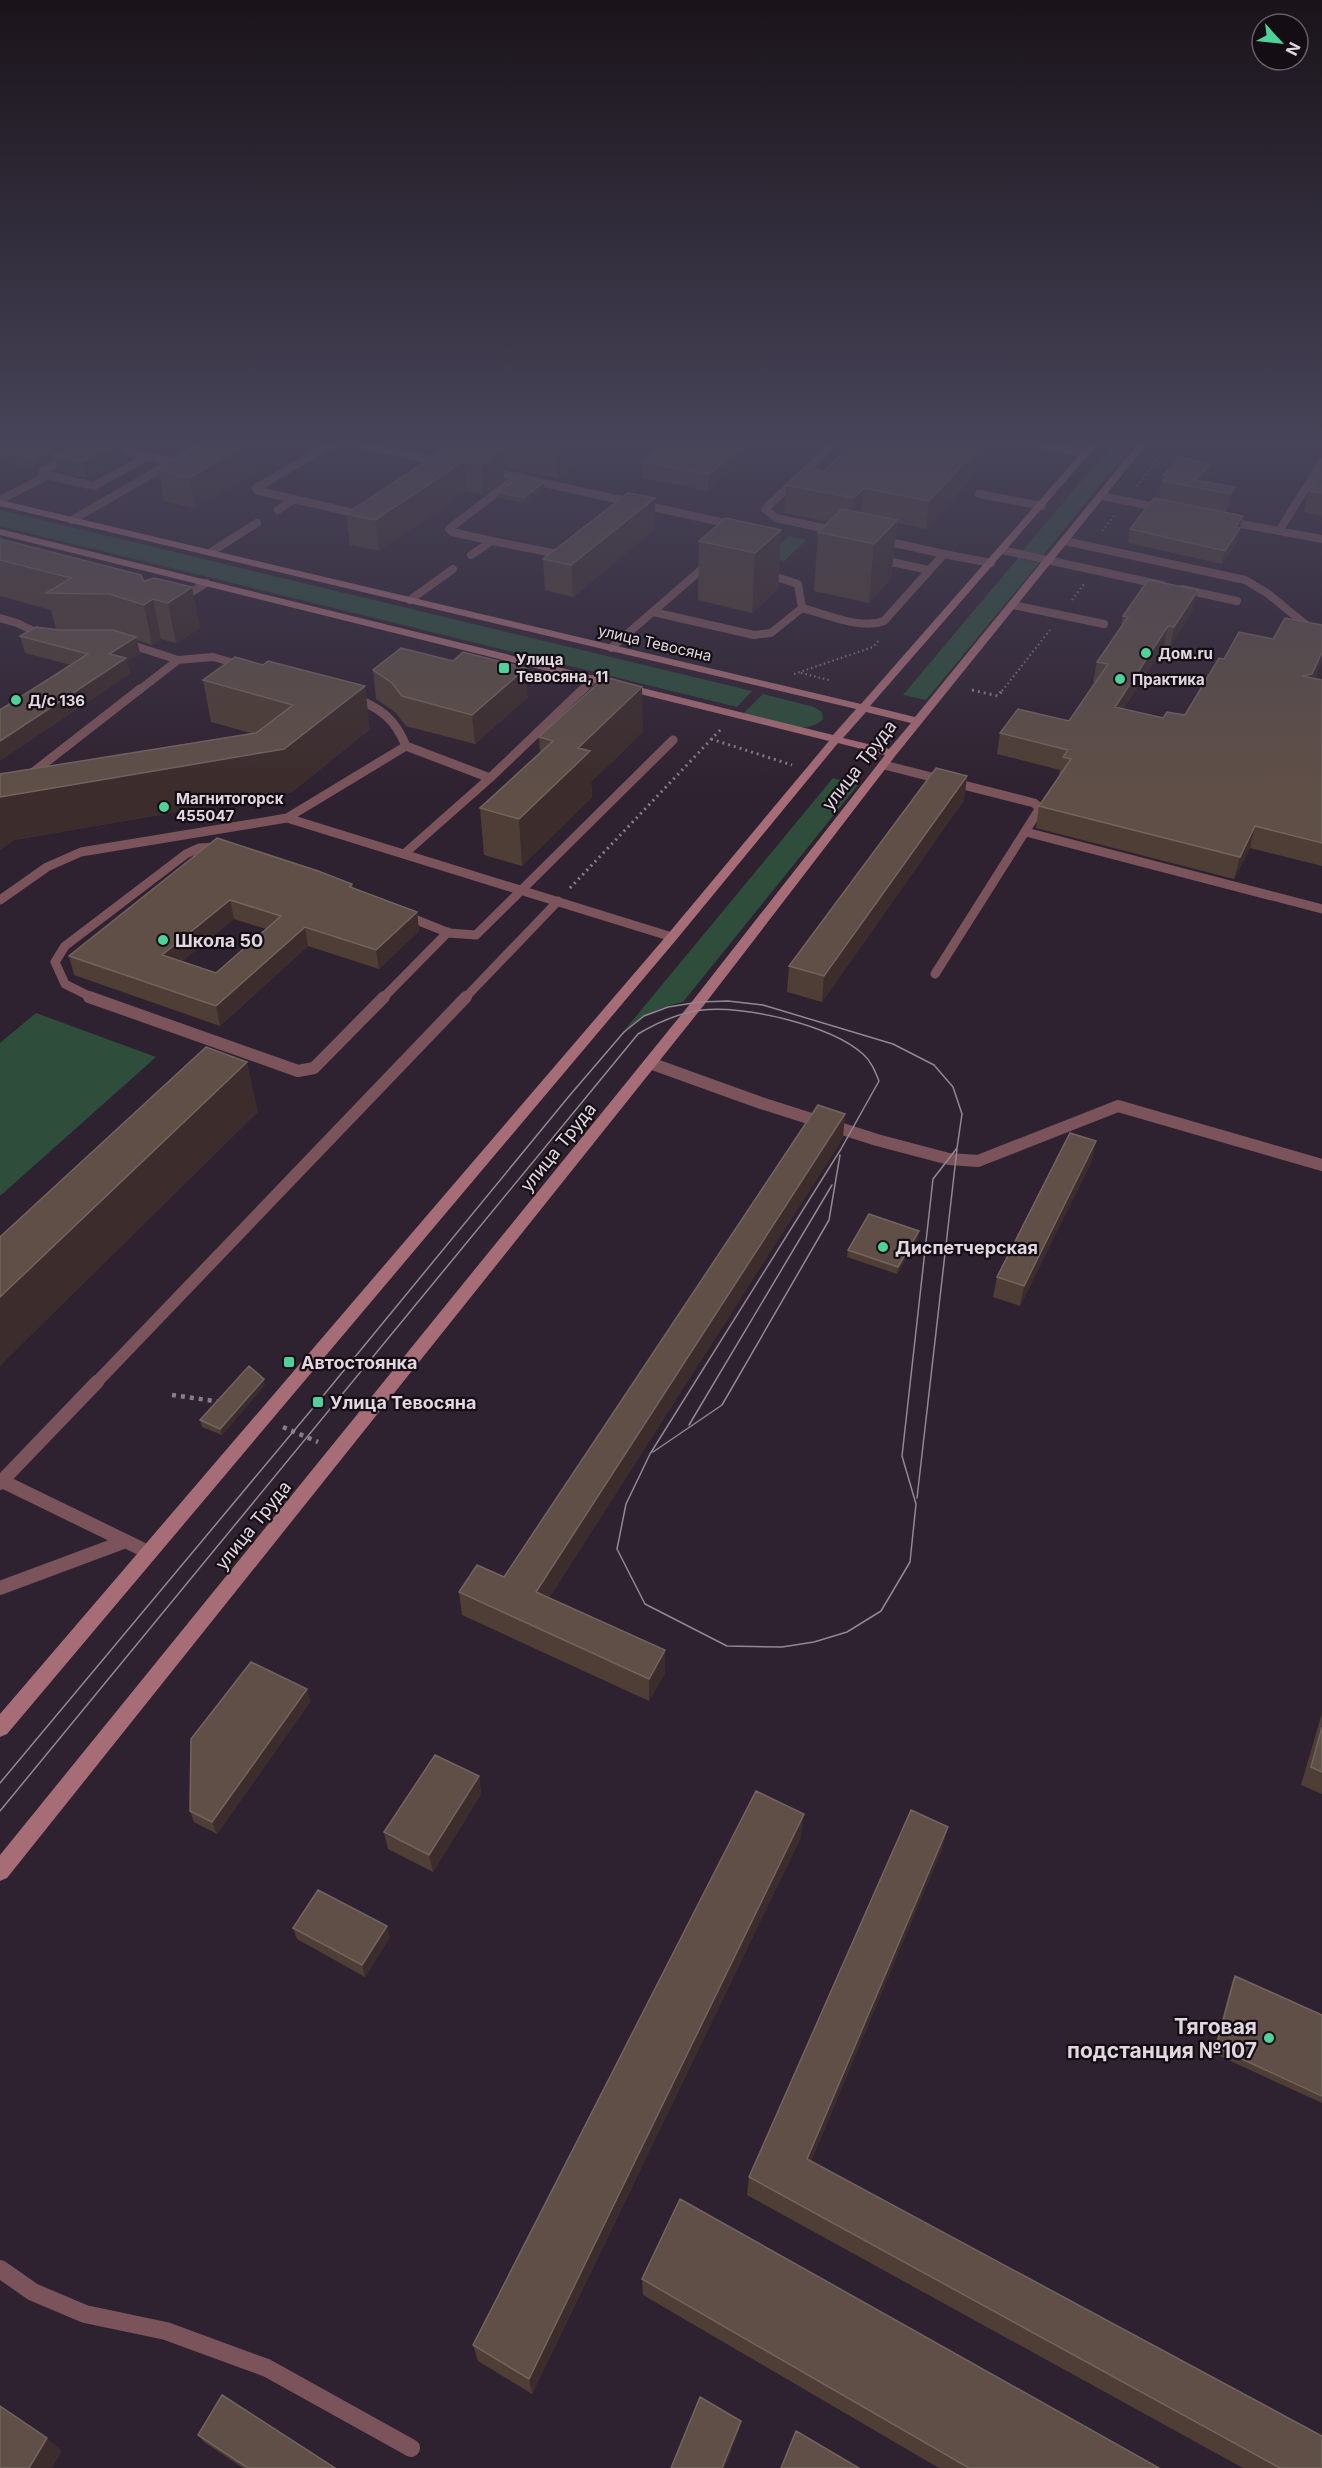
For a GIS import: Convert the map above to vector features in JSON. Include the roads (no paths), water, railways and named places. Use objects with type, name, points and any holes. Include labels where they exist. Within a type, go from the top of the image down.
[{"type":"main road","points":[[110,559],[836,739],[888,759]]},
{"type":"main road","name":"улица Тевосяна","points":[[241,559],[918,722]]},
{"type":"main road","name":"улица Труда","points":[[0,1728],[672,937],[810,769],[994,559]]},
{"type":"main road","name":"улица Труда","points":[[0,1871],[650,1063],[888,759],[1049,560]]},
{"type":"lane","points":[[879,559],[929,570]]},
{"type":"lane","points":[[802,608],[864,624],[880,623],[939,559]]},
{"type":"lane","points":[[971,559],[991,563]]},
{"type":"lane","points":[[1045,559],[1237,601]]},
{"type":"lane","points":[[1149,559],[1245,580],[1267,593],[1322,638]]},
{"type":"lane","points":[[611,648],[713,560],[724,562]]},
{"type":"lane","points":[[410,600],[453,569]]},
{"type":"lane","points":[[756,571],[798,584],[802,608]]},
{"type":"lane","points":[[172,605],[206,583]]},
{"type":"lane","points":[[1013,605],[1104,624]]},
{"type":"lane","points":[[653,612],[754,635],[771,633],[802,608]]},
{"type":"lane","points":[[0,618],[28,628],[42,637],[53,639]]},
{"type":"lane","points":[[131,631],[118,640],[178,660],[213,657],[255,669]]},
{"type":"lane","points":[[19,783],[178,660]]},
{"type":"lane","points":[[404,854],[490,778],[594,679]]},
{"type":"lane","points":[[342,693],[372,704],[389,714],[398,725],[406,746],[490,778]]},
{"type":"lane","points":[[396,912],[448,932],[465,936],[476,935],[673,740]]},
{"type":"lane","points":[[0,900],[47,867],[81,852],[287,818],[406,746]]},
{"type":"lane","points":[[888,759],[1037,805],[1040,810],[936,974]]},
{"type":"lane","points":[[287,818],[672,937]]},
{"type":"lane","points":[[1026,832],[1322,909]]},
{"type":"lane","points":[[233,852],[212,847],[186,854],[65,946],[55,962],[65,984],[81,994],[287,1067],[306,1071],[314,1068],[448,932]]},
{"type":"lane","points":[[150,1553],[1,1481],[558,901]]},
{"type":"lane","points":[[650,1063],[761,1103],[877,1140],[949,1159],[978,1161],[1119,1106],[1322,1165]]},
{"type":"lane","points":[[0,1588],[126,1541]]},
{"type":"lane","points":[[0,2269],[33,2292],[85,2314],[166,2331],[267,2368],[411,2448]]},
{"type":"tram line","points":[[0,1783],[318,1402],[570,1095],[624,1032],[644,1016],[668,1007],[699,1002],[728,1001],[763,1005],[893,1044],[934,1065],[953,1087],[962,1114],[957,1148],[933,1179],[902,1456],[916,1504],[910,1562],[881,1611],[847,1632],[814,1642],[782,1647],[727,1646],[645,1604],[617,1549],[626,1504],[650,1454],[841,1149],[879,1081],[871,1063],[863,1054],[830,1034],[809,1026],[786,1019],[740,1011],[720,1009],[693,1011],[669,1019],[638,1034],[0,1811]]},
{"type":"tram line","points":[[917,1498],[957,1149]]},
{"type":"tram line","points":[[653,1452],[722,1405],[829,1220],[840,1155]]},
{"type":"tram line","points":[[689,1425],[832,1185]]},
{"type":"place","name":"Дом.ru","points":[[1146,653]]},
{"type":"place","name":"Улица Тевосяна, 11","points":[[504,668]]},
{"type":"place","name":"Практика","points":[[1120,679]]},
{"type":"place","name":"Д/с 136","points":[[16,700]]},
{"type":"place","name":"Магнитогорск 455047","points":[[164,807]]},
{"type":"place","name":"Школа 50","points":[[163,940]]},
{"type":"place","name":"Диспетчерская","points":[[883,1247]]},
{"type":"place","name":"Автостоянка","points":[[289,1362]]},
{"type":"place","name":"Улица Тевосяна","points":[[318,1402]]},
{"type":"place","name":"Тяговая подстанция №107","points":[[1269,2038]]}]
